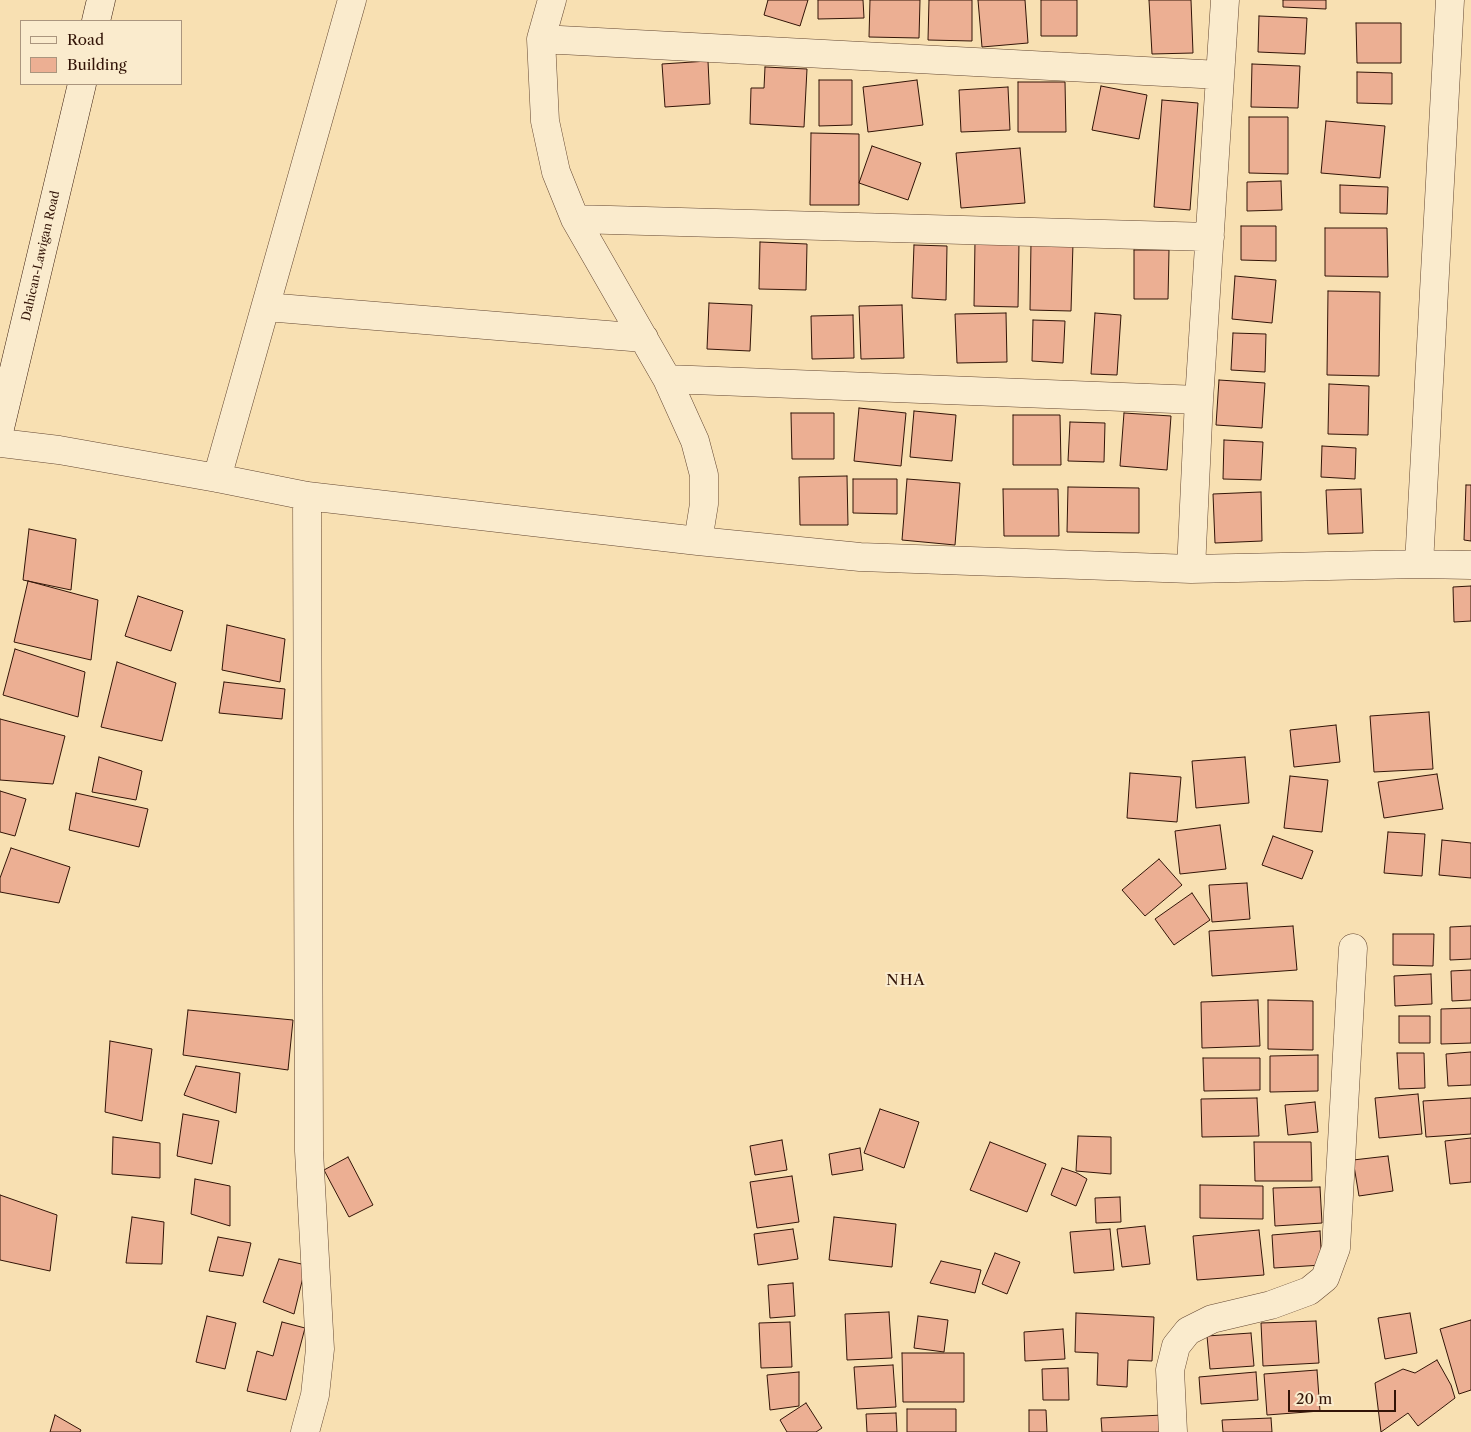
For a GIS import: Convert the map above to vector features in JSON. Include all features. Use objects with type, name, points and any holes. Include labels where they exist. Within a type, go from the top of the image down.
[{"type":"street","points":[[96,20],[101,0]]},
{"type":"street","points":[[217,478],[352,0]]},
{"type":"street","points":[[552,0],[541,39],[545,121],[556,172],[575,219],[667,379],[695,440],[704,475],[704,504],[698,541]]},
{"type":"street","points":[[1191,568],[1199,400],[1226,0]]},
{"type":"street","points":[[1420,564],[1450,0]]},
{"type":"street","points":[[541,39],[1220,74]]},
{"type":"street","name":"Dahican-Lawigan Road","points":[[0,428],[82,85]]},
{"type":"street","points":[[575,219],[1210,237]]},
{"type":"street","points":[[266,307],[644,338]]},
{"type":"street","points":[[667,379],[1199,400]]},
{"type":"street","points":[[0,442],[59,450],[307,496],[698,541],[860,557],[1191,568],[1420,564],[1471,565]]},
{"type":"street","points":[[305,1432],[316,1396],[320,1349],[309,1151],[307,496]]},
{"type":"street","points":[[1173,1432],[1170,1370],[1176,1346],[1188,1331],[1212,1319],[1271,1305],[1309,1292],[1326,1278],[1336,1248],[1353,948]]},
{"type":"building","points":[[768,0],[808,0],[800,26],[764,15]]},
{"type":"building","points":[[818,0],[863,0],[864,18],[818,19]]},
{"type":"building","points":[[870,0],[920,0],[919,38],[869,37]]},
{"type":"building","points":[[929,0],[972,0],[972,41],[928,40]]},
{"type":"building","points":[[978,0],[1025,0],[1028,43],[982,47]]},
{"type":"building","points":[[1041,0],[1077,0],[1077,36],[1041,36]]},
{"type":"building","points":[[1149,0],[1191,0],[1193,53],[1152,54]]},
{"type":"building","points":[[1283,0],[1326,0],[1326,9],[1283,7]]},
{"type":"building","points":[[1259,16],[1307,18],[1305,54],[1258,52]]},
{"type":"building","points":[[1356,23],[1401,23],[1401,63],[1357,63]]},
{"type":"building","points":[[708,61],[710,104],[665,107],[662,64]]},
{"type":"building","points":[[1252,64],[1300,66],[1298,108],[1251,107]]},
{"type":"building","points":[[765,67],[807,69],[804,127],[750,124],[751,88],[764,88]]},
{"type":"building","points":[[1357,72],[1392,73],[1392,104],[1357,103]]},
{"type":"building","points":[[819,80],[852,80],[852,125],[819,126]]},
{"type":"building","points":[[917,80],[923,125],[868,132],[863,87]]},
{"type":"building","points":[[1018,82],[1065,82],[1066,132],[1018,132]]},
{"type":"building","points":[[1101,86],[1147,95],[1139,139],[1092,130]]},
{"type":"building","points":[[1008,87],[1010,130],[961,132],[959,90]]},
{"type":"building","points":[[1162,100],[1198,103],[1190,210],[1154,207]]},
{"type":"building","points":[[1249,117],[1288,117],[1288,174],[1249,173]]},
{"type":"building","points":[[1326,121],[1385,126],[1380,178],[1321,173]]},
{"type":"building","points":[[811,133],[859,134],[859,205],[810,205]]},
{"type":"building","points":[[872,146],[921,163],[908,200],[859,183]]},
{"type":"building","points":[[1020,148],[1025,203],[961,208],[956,153]]},
{"type":"building","points":[[1281,181],[1282,210],[1247,211],[1247,182]]},
{"type":"building","points":[[1340,185],[1388,187],[1387,214],[1340,213]]},
{"type":"building","points":[[1241,226],[1276,226],[1276,261],[1241,260]]},
{"type":"building","points":[[1325,228],[1387,228],[1388,277],[1325,276]]},
{"type":"building","points":[[975,241],[1019,242],[1018,307],[974,306]]},
{"type":"building","points":[[760,242],[807,244],[806,290],[759,289]]},
{"type":"building","points":[[1031,242],[1073,243],[1071,311],[1030,310]]},
{"type":"building","points":[[914,245],[947,246],[946,300],[912,298]]},
{"type":"building","points":[[1134,250],[1169,250],[1168,299],[1134,299]]},
{"type":"building","points":[[1235,276],[1276,280],[1272,323],[1232,319]]},
{"type":"building","points":[[1328,291],[1380,292],[1379,376],[1327,375]]},
{"type":"building","points":[[709,303],[752,305],[750,351],[707,349]]},
{"type":"building","points":[[902,305],[904,358],[861,359],[859,306]]},
{"type":"building","points":[[1006,313],[1007,362],[957,363],[955,314]]},
{"type":"building","points":[[1095,313],[1121,315],[1117,375],[1091,374]]},
{"type":"building","points":[[853,315],[854,358],[812,359],[811,316]]},
{"type":"building","points":[[1033,320],[1065,321],[1063,363],[1032,361]]},
{"type":"building","points":[[1233,333],[1266,334],[1265,372],[1231,370]]},
{"type":"building","points":[[1219,380],[1265,383],[1262,428],[1216,425]]},
{"type":"building","points":[[1329,384],[1369,386],[1368,435],[1328,434]]},
{"type":"building","points":[[859,408],[906,413],[901,466],[854,461]]},
{"type":"building","points":[[914,411],[956,415],[952,461],[910,457]]},
{"type":"building","points":[[791,413],[834,413],[834,459],[792,459]]},
{"type":"building","points":[[1124,413],[1171,416],[1167,470],[1120,466]]},
{"type":"building","points":[[1013,415],[1060,415],[1061,465],[1013,465]]},
{"type":"building","points":[[1070,422],[1105,423],[1104,462],[1068,461]]},
{"type":"building","points":[[1224,440],[1263,442],[1261,480],[1223,479]]},
{"type":"building","points":[[1322,446],[1356,448],[1355,479],[1321,477]]},
{"type":"building","points":[[847,476],[848,525],[800,525],[799,477]]},
{"type":"building","points":[[853,479],[897,479],[897,514],[853,513]]},
{"type":"building","points":[[907,479],[960,483],[955,545],[902,540]]},
{"type":"building","points":[[1466,485],[1471,485],[1471,541],[1464,540]]},
{"type":"building","points":[[1068,487],[1139,488],[1139,533],[1067,532]]},
{"type":"building","points":[[1003,489],[1058,489],[1059,536],[1004,536]]},
{"type":"building","points":[[1361,489],[1363,533],[1328,534],[1326,490]]},
{"type":"building","points":[[1261,492],[1262,541],[1215,543],[1213,494]]},
{"type":"building","points":[[29,529],[76,539],[71,590],[23,580]]},
{"type":"building","points":[[28,581],[98,600],[91,660],[14,642]]},
{"type":"building","points":[[1471,586],[1471,621],[1454,622],[1453,587]]},
{"type":"building","points":[[138,596],[183,611],[171,651],[125,636]]},
{"type":"building","points":[[227,625],[285,639],[280,682],[222,670]]},
{"type":"building","points":[[15,649],[85,672],[78,717],[3,695]]},
{"type":"building","points":[[117,662],[176,683],[162,741],[101,727]]},
{"type":"building","points":[[224,682],[285,689],[282,719],[219,713]]},
{"type":"building","points":[[1429,712],[1433,769],[1374,772],[1370,716]]},
{"type":"building","points":[[0,719],[65,736],[53,784],[0,780]]},
{"type":"building","points":[[1336,725],[1340,762],[1294,767],[1290,730]]},
{"type":"building","points":[[99,757],[142,771],[136,800],[92,792]]},
{"type":"building","points":[[1245,757],[1249,803],[1196,808],[1192,761]]},
{"type":"building","points":[[1130,773],[1181,777],[1177,822],[1127,818]]},
{"type":"building","points":[[1437,774],[1443,809],[1384,818],[1378,782]]},
{"type":"building","points":[[1290,776],[1328,780],[1322,832],[1284,828]]},
{"type":"building","points":[[0,791],[26,799],[15,836],[0,832]]},
{"type":"building","points":[[76,793],[148,809],[139,847],[69,830]]},
{"type":"building","points":[[1220,825],[1226,869],[1180,874],[1175,831]]},
{"type":"building","points":[[1388,832],[1425,834],[1422,876],[1384,873]]},
{"type":"building","points":[[1273,836],[1313,851],[1302,879],[1262,865]]},
{"type":"building","points":[[1442,840],[1471,843],[1471,878],[1439,875]]},
{"type":"building","points":[[11,848],[70,867],[59,903],[0,892],[0,878]]},
{"type":"building","points":[[1159,859],[1182,885],[1145,916],[1122,890]]},
{"type":"building","points":[[1247,883],[1250,919],[1212,922],[1209,885]]},
{"type":"building","points":[[1192,893],[1210,920],[1174,945],[1155,919]]},
{"type":"building","points":[[1293,926],[1297,970],[1212,976],[1209,931]]},
{"type":"building","points":[[1471,926],[1471,959],[1450,960],[1450,927]]},
{"type":"building","points":[[1393,934],[1434,934],[1433,966],[1393,965]]},
{"type":"building","points":[[1471,970],[1471,1000],[1452,1001],[1451,971]]},
{"type":"building","points":[[1431,974],[1432,1004],[1395,1006],[1394,976]]},
{"type":"building","points":[[1258,1000],[1260,1046],[1202,1048],[1201,1002]]},
{"type":"building","points":[[1268,1000],[1313,1001],[1313,1050],[1268,1049]]},
{"type":"building","points":[[1471,1008],[1471,1043],[1441,1044],[1441,1009]]},
{"type":"building","points":[[188,1010],[293,1020],[288,1070],[183,1055]]},
{"type":"building","points":[[1399,1016],[1430,1016],[1430,1043],[1399,1043]]},
{"type":"building","points":[[110,1041],[152,1049],[142,1121],[105,1112]]},
{"type":"building","points":[[1471,1052],[1471,1085],[1448,1086],[1446,1054]]},
{"type":"building","points":[[1397,1053],[1424,1053],[1425,1088],[1399,1089]]},
{"type":"building","points":[[1318,1055],[1318,1091],[1270,1092],[1270,1056]]},
{"type":"building","points":[[1203,1058],[1260,1058],[1260,1090],[1204,1091]]},
{"type":"building","points":[[196,1066],[240,1073],[236,1113],[184,1095]]},
{"type":"building","points":[[1418,1094],[1422,1134],[1379,1138],[1375,1098]]},
{"type":"building","points":[[1257,1098],[1259,1136],[1202,1137],[1201,1099]]},
{"type":"building","points":[[1471,1098],[1471,1134],[1426,1137],[1423,1101]]},
{"type":"building","points":[[1315,1102],[1318,1132],[1288,1135],[1285,1105]]},
{"type":"building","points":[[880,1109],[919,1122],[904,1168],[864,1153]]},
{"type":"building","points":[[183,1114],[219,1121],[212,1164],[177,1156]]},
{"type":"building","points":[[1078,1136],[1111,1137],[1111,1174],[1076,1171]]},
{"type":"building","points":[[113,1137],[160,1143],[160,1178],[112,1174]]},
{"type":"building","points":[[1471,1138],[1471,1182],[1450,1184],[1445,1141]]},
{"type":"building","points":[[782,1140],[787,1170],[755,1175],[750,1146]]},
{"type":"building","points":[[990,1142],[1046,1164],[1027,1212],[970,1190]]},
{"type":"building","points":[[1254,1142],[1311,1142],[1312,1181],[1255,1181]]},
{"type":"building","points":[[860,1148],[863,1170],[832,1175],[829,1154]]},
{"type":"building","points":[[1388,1156],[1393,1191],[1359,1196],[1353,1160]]},
{"type":"building","points":[[348,1157],[373,1205],[349,1217],[324,1170]]},
{"type":"building","points":[[1062,1168],[1087,1179],[1076,1206],[1051,1195]]},
{"type":"building","points":[[792,1176],[799,1222],[757,1228],[750,1182]]},
{"type":"building","points":[[195,1179],[230,1186],[230,1226],[191,1214]]},
{"type":"building","points":[[1200,1185],[1263,1186],[1263,1219],[1200,1218]]},
{"type":"building","points":[[1320,1187],[1322,1223],[1275,1226],[1273,1188]]},
{"type":"building","points":[[0,1195],[57,1215],[50,1271],[0,1260]]},
{"type":"building","points":[[1120,1197],[1121,1222],[1096,1223],[1095,1198]]},
{"type":"building","points":[[132,1217],[164,1222],[162,1264],[126,1263]]},
{"type":"building","points":[[834,1217],[896,1224],[892,1267],[829,1260]]},
{"type":"building","points":[[1145,1226],[1150,1264],[1122,1267],[1117,1229]]},
{"type":"building","points":[[793,1229],[798,1259],[758,1265],[754,1234]]},
{"type":"building","points":[[1110,1229],[1114,1270],[1074,1273],[1070,1232]]},
{"type":"building","points":[[1259,1230],[1264,1275],[1197,1280],[1193,1236]]},
{"type":"building","points":[[1320,1231],[1322,1265],[1274,1268],[1272,1235]]},
{"type":"building","points":[[218,1237],[251,1243],[243,1276],[209,1271]]},
{"type":"building","points":[[995,1253],[1020,1262],[1007,1294],[982,1284]]},
{"type":"building","points":[[279,1259],[306,1265],[294,1314],[263,1302]]},
{"type":"building","points":[[941,1261],[981,1270],[975,1293],[930,1283]]},
{"type":"building","points":[[793,1283],[795,1316],[770,1318],[768,1285]]},
{"type":"building","points":[[889,1312],[892,1358],[847,1360],[845,1314]]},
{"type":"building","points":[[1076,1313],[1154,1317],[1152,1361],[1128,1360],[1127,1387],[1097,1385],[1098,1353],[1075,1352]]},
{"type":"building","points":[[1410,1313],[1417,1353],[1385,1359],[1378,1318]]},
{"type":"building","points":[[207,1316],[236,1323],[225,1369],[196,1362]]},
{"type":"building","points":[[918,1316],[948,1320],[944,1352],[914,1348]]},
{"type":"building","points":[[1471,1320],[1471,1390],[1459,1394],[1440,1329]]},
{"type":"building","points":[[1316,1321],[1319,1363],[1263,1366],[1261,1323]]},
{"type":"building","points":[[282,1322],[305,1328],[286,1400],[247,1391],[257,1351],[273,1356]]},
{"type":"building","points":[[790,1322],[792,1367],[761,1368],[759,1323]]},
{"type":"building","points":[[1063,1329],[1065,1359],[1025,1361],[1024,1332]]},
{"type":"building","points":[[1251,1333],[1254,1366],[1210,1369],[1207,1336]]},
{"type":"building","points":[[902,1353],[964,1353],[964,1402],[903,1402]]},
{"type":"building","points":[[1437,1360],[1451,1385],[1455,1398],[1418,1426],[1408,1413],[1381,1432],[1375,1383],[1403,1369],[1415,1373]]},
{"type":"building","points":[[893,1365],[896,1407],[857,1409],[854,1367]]},
{"type":"building","points":[[1068,1368],[1069,1400],[1043,1400],[1042,1369]]},
{"type":"building","points":[[1317,1370],[1320,1411],[1267,1415],[1264,1374]]},
{"type":"building","points":[[799,1372],[799,1406],[770,1410],[767,1375]]},
{"type":"building","points":[[1256,1372],[1258,1400],[1201,1404],[1199,1377]]},
{"type":"building","points":[[806,1403],[822,1428],[816,1432],[787,1432],[780,1420]]},
{"type":"building","points":[[907,1409],[956,1409],[956,1432],[907,1432]]},
{"type":"building","points":[[1029,1410],[1046,1410],[1047,1432],[1029,1432]]},
{"type":"building","points":[[896,1413],[897,1432],[867,1432],[866,1414]]},
{"type":"building","points":[[55,1415],[81,1430],[80,1432],[50,1432]]},
{"type":"building","points":[[1163,1415],[1164,1432],[1102,1432],[1101,1418]]},
{"type":"building","points":[[1271,1418],[1272,1432],[1223,1432],[1222,1420]]},
{"type":"district","name":"NHA","points":[[906,981]]}]
